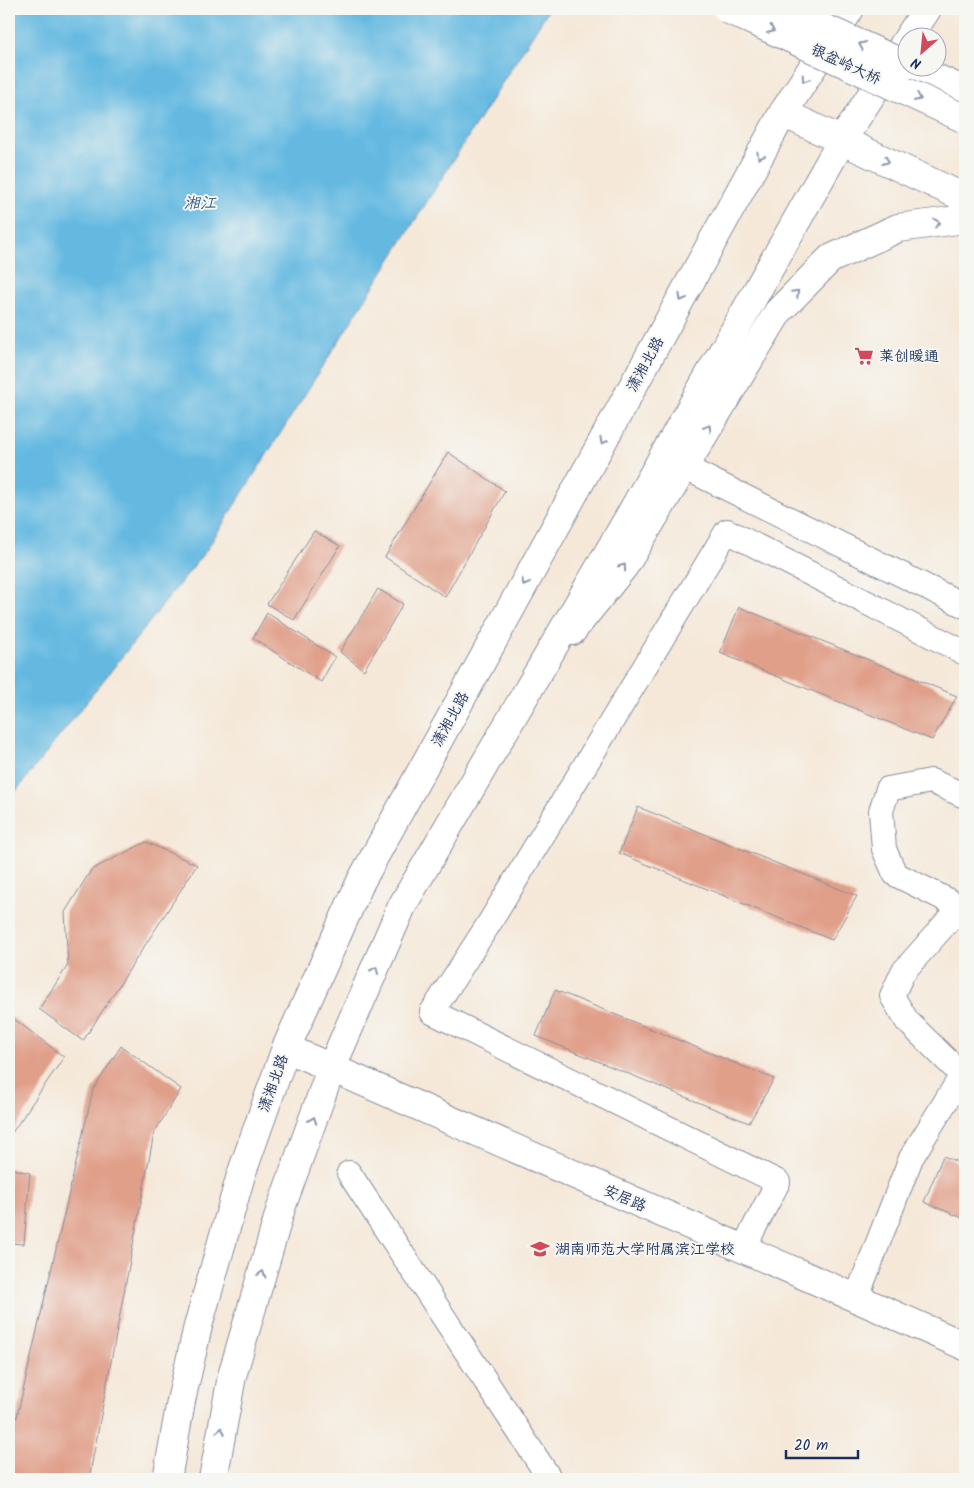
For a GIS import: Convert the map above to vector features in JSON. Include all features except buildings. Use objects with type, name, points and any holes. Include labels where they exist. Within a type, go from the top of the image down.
[{"type":"main road","name":"银盆岭大桥","points":[[727,9],[965,119]]},
{"type":"main road","name":"银盆岭大桥","points":[[782,9],[896,60]]},
{"type":"main road","name":"潇湘北路","points":[[167,1479],[181,1401],[217,1253],[240,1175],[286,1048],[361,881],[783,113],[850,9]]},
{"type":"main road","points":[[915,28],[927,9]]},
{"type":"main road","points":[[213,1479],[237,1358],[281,1208],[331,1069],[402,906],[538,674],[841,142],[896,57]]},
{"type":"main road","points":[[937,78],[965,90]]},
{"type":"main road","points":[[783,113],[841,142],[965,198]]},
{"type":"main road","points":[[538,674],[625,565],[778,312],[830,259],[898,228],[965,219]]},
{"type":"main road","name":"安居路","points":[[286,1048],[965,1346]]},
{"type":"street","points":[[684,467],[965,606]]},
{"type":"street","points":[[743,1249],[778,1182],[432,1012],[490,922],[727,531],[965,652]]},
{"type":"street","points":[[856,1299],[911,1158],[962,1075],[908,1022],[892,996],[903,972],[947,922],[964,909],[895,874],[884,849],[881,811],[888,789],[931,781],[965,796]]},
{"type":"street","points":[[349,1173],[550,1479]]},
{"type":"water","name":"湘江","points":[[9,9],[549,9],[207,549],[9,800]]},
{"type":"place","name":"莱创暖通","points":[[864,356]]},
{"type":"place","name":"湖南师范大学附属滨江学校","points":[[540,1249]]}]
